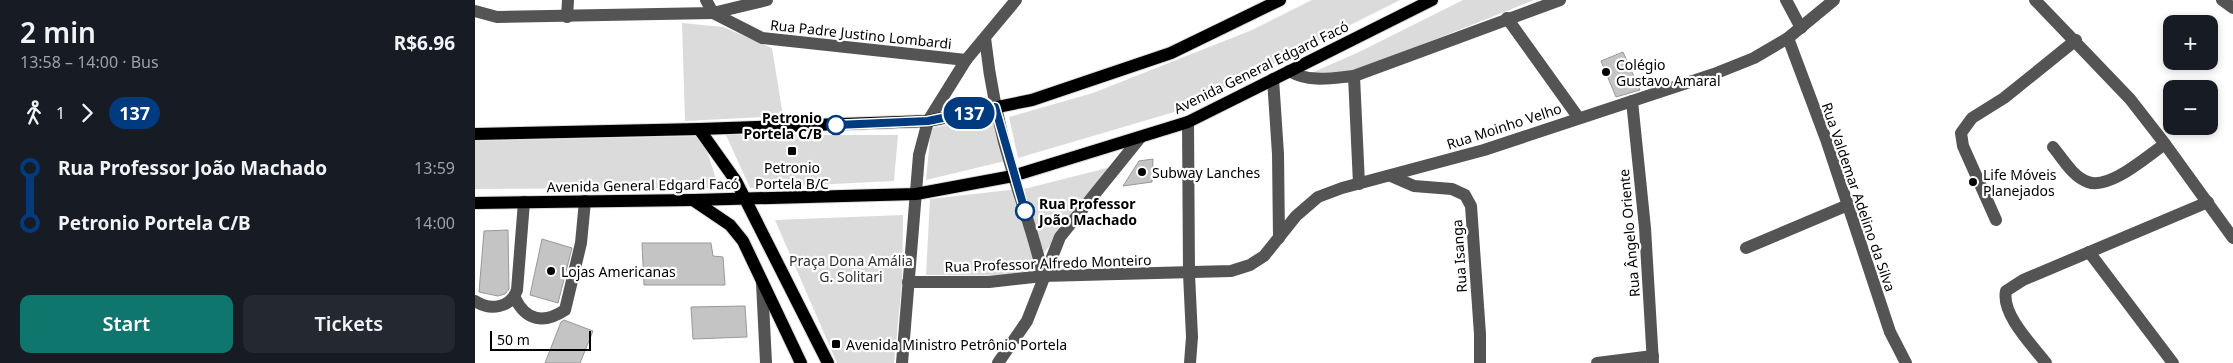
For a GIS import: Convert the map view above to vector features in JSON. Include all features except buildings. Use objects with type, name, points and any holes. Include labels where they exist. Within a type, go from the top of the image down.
[{"type":"main road","points":[[475,134],[699,130],[928,121],[1032,100],[1171,53],[1280,0]]},
{"type":"main road","name":"Avenida General Edgard Facó","points":[[475,203],[746,199],[917,194],[1013,176],[1189,122],[1432,0]]},
{"type":"main road","points":[[699,130],[717,151],[746,199],[828,363]]},
{"type":"main road","points":[[693,200],[731,225],[743,241],[801,363]]},
{"type":"street","points":[[567,17],[568,0]]},
{"type":"street","points":[[705,0],[713,13]]},
{"type":"street","points":[[475,11],[497,16],[567,17],[713,13],[752,6],[767,0]]},
{"type":"street","points":[[902,363],[919,155],[928,121],[966,60],[1016,0]]},
{"type":"street","points":[[1289,71],[1297,75],[1320,80],[1355,76],[1507,18],[1560,0]]},
{"type":"street","points":[[1786,0],[1801,28]]},
{"type":"street","name":"Rua Moinho Velho","points":[[1189,274],[1231,271],[1250,265],[1264,256],[1296,216],[1318,197],[1485,150],[1754,58],[1788,38],[1834,0]]},
{"type":"street","points":[[2035,0],[2076,40],[2130,99],[2233,238]]},
{"type":"street","points":[[2222,0],[2233,8]]},
{"type":"street","name":"Rua Padre Justino Lombardi","points":[[713,13],[762,38],[966,60]]},
{"type":"street","points":[[1507,18],[1578,117]]},
{"type":"street","points":[[985,38],[995,107],[1013,176],[1037,246],[1043,276]]},
{"type":"street","name":"Rua Valdemar Adelino da Silva","points":[[1788,38],[1848,205],[1890,332],[1906,363]]},
{"type":"street","points":[[1996,220],[1963,146],[1961,132],[1972,118],[2004,98],[2076,40]]},
{"type":"street","points":[[1355,76],[1359,184]]},
{"type":"street","points":[[1273,79],[1278,154],[1279,238]]},
{"type":"street","name":"Rua Ângelo Oriente","points":[[1632,101],[1645,228],[1653,360]]},
{"type":"street","points":[[1189,122],[1189,274],[1192,337],[1189,363]]},
{"type":"street","points":[[998,363],[1027,321],[1037,300],[1043,276],[1060,237],[1140,138]]},
{"type":"street","points":[[2053,147],[2072,171],[2087,182],[2099,184],[2111,181],[2165,144]]},
{"type":"street","name":"Rua Isanga","points":[[1391,176],[1414,186],[1452,189],[1465,195],[1471,206],[1480,334],[1480,363]]},
{"type":"street","points":[[515,298],[524,313],[531,317],[547,318],[557,316],[565,310],[581,243],[585,201]]},
{"type":"street","points":[[475,300],[481,305],[504,306],[515,298],[524,202]]},
{"type":"street","points":[[2046,363],[2007,311],[2004,300],[2006,291],[2023,280],[2208,202]]},
{"type":"street","points":[[1746,248],[1848,205]]},
{"type":"street","points":[[2089,252],[2173,363]]},
{"type":"street","name":"Rua Professor Alfredo Monteiro","points":[[908,282],[989,282],[1043,276],[1189,274]]},
{"type":"street","points":[[762,283],[766,363]]},
{"type":"street","points":[[1597,363],[1653,360]]},
{"type":"green space","points":[[1312,0],[1400,0],[1181,110],[1018,158],[1009,117],[1093,93],[1252,30]]},
{"type":"green space","points":[[1463,0],[1534,0],[1356,71],[1309,74],[1359,52]]},
{"type":"green space","points":[[682,23],[723,27],[772,48],[783,116],[685,121]]},
{"type":"green space","points":[[996,116],[1005,161],[926,180],[931,128]]},
{"type":"green space","points":[[726,135],[898,135],[894,181],[750,188]]},
{"type":"green space","points":[[702,136],[719,188],[475,189],[475,141]]},
{"type":"green space","points":[[1111,167],[1026,276],[926,275],[930,199],[1028,188]]},
{"type":"green space","name":"Praça Dona Amália G. Solitari","points":[[903,215],[902,283],[894,363],[837,363],[775,220]]},
{"type":"bus line","name":"137","points":[[836,125],[928,121],[995,107],[1013,176],[1025,211]]},
{"type":"place","name":"Colégio Gustavo Amaral","points":[[1606,72]]},
{"type":"place","name":"Petronio Portela C/B","points":[[836,125]]},
{"type":"place","name":"Petronio Portela B/C","points":[[792,151]]},
{"type":"place","name":"Subway Lanches","points":[[1142,172]]},
{"type":"place","name":"Life Móveis Planejados","points":[[1973,182]]},
{"type":"place","name":"Rua Professor João Machado","points":[[1025,211]]},
{"type":"place","name":"Lojas Americanas","points":[[551,271]]},
{"type":"place","name":"Avenida Ministro Petrônio Portela","points":[[836,344]]}]
